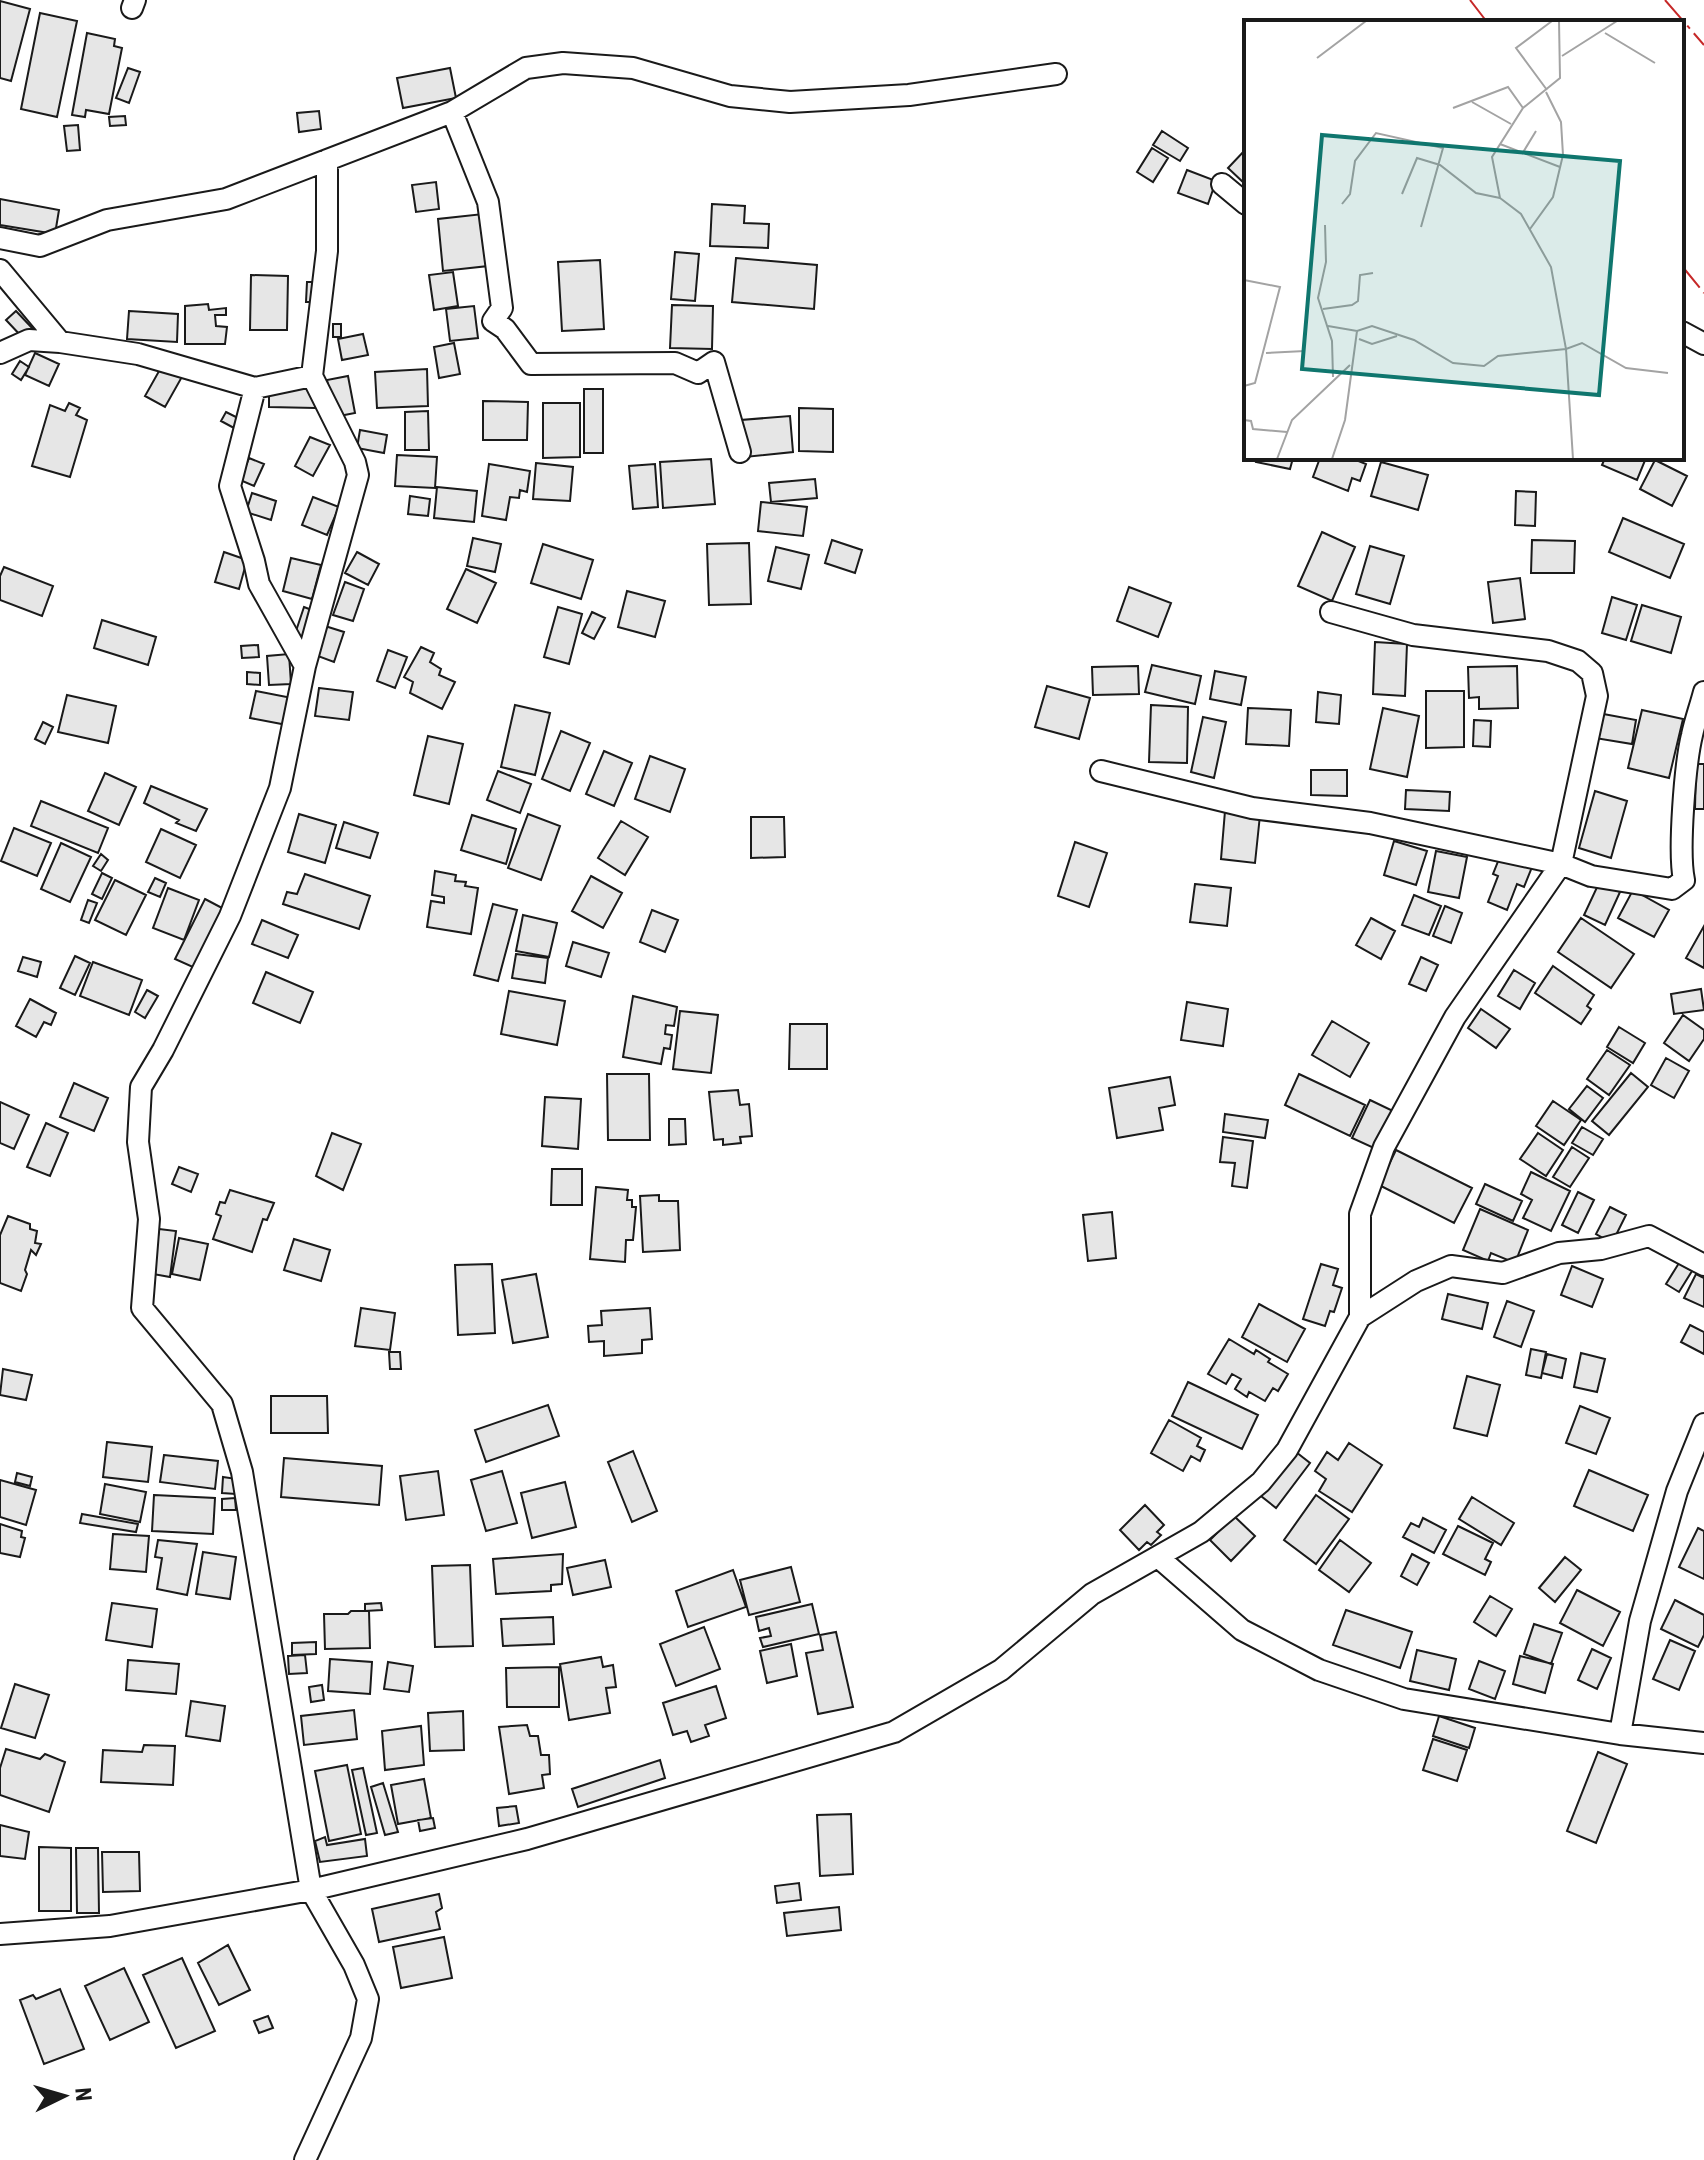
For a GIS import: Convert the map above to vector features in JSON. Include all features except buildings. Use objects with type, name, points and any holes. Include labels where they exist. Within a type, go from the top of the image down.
[{"type":"street","points":[[0,238],[40,246],[107,220],[226,199],[452,112],[526,68],[563,63],[633,68],[730,96],[790,102],[909,95],[1056,74]]},
{"type":"street","points":[[452,112],[488,202],[502,308],[493,321],[505,329],[531,364],[675,363],[698,373],[714,362],[740,452]]},
{"type":"street","points":[[305,2160],[361,2038],[368,1999],[354,1965],[311,1890],[242,1472],[222,1404],[142,1308],[149,1219],[138,1142],[141,1087],[163,1050],[230,916],[280,788],[305,666],[358,475],[355,462],[312,376],[327,251],[327,160]]},
{"type":"street","points":[[1222,184],[1244,202]]},
{"type":"street","points":[[0,270],[60,342]]},
{"type":"street","points":[[1684,333],[1704,344]]},
{"type":"street","points":[[0,353],[29,340],[60,342],[138,354],[255,388],[312,376]]},
{"type":"street","points":[[255,388],[230,486],[259,584],[305,666]]},
{"type":"street","points":[[1331,612],[1413,635],[1548,651],[1578,661],[1592,673],[1597,696],[1561,864],[1455,1017],[1384,1147],[1360,1214],[1360,1317]]},
{"type":"street","points":[[1101,771],[1252,808],[1370,823],[1561,864],[1591,876],[1672,889],[1684,880],[1683,827],[1691,738],[1704,692]]},
{"type":"street","points":[[0,1934],[110,1926],[311,1890],[527,1839],[894,1732],[1001,1670],[1092,1594],[1201,1532],[1261,1482],[1287,1450],[1360,1317],[1416,1281],[1451,1266],[1503,1273],[1559,1253],[1601,1249],[1649,1236],[1704,1265]]},
{"type":"street","points":[[1620,1734],[1640,1621],[1677,1491],[1700,1450],[1704,1424]]},
{"type":"street","points":[[1158,1557],[1242,1630],[1319,1670],[1404,1699],[1620,1734],[1704,1743]]},
{"type":"power","points":[[1470,0],[1485,20]]},
{"type":"power","points":[[1665,0],[1682,20]]},
{"type":"power","points":[[1684,22],[1704,45]]},
{"type":"power","points":[[1684,268],[1704,293]]}]
